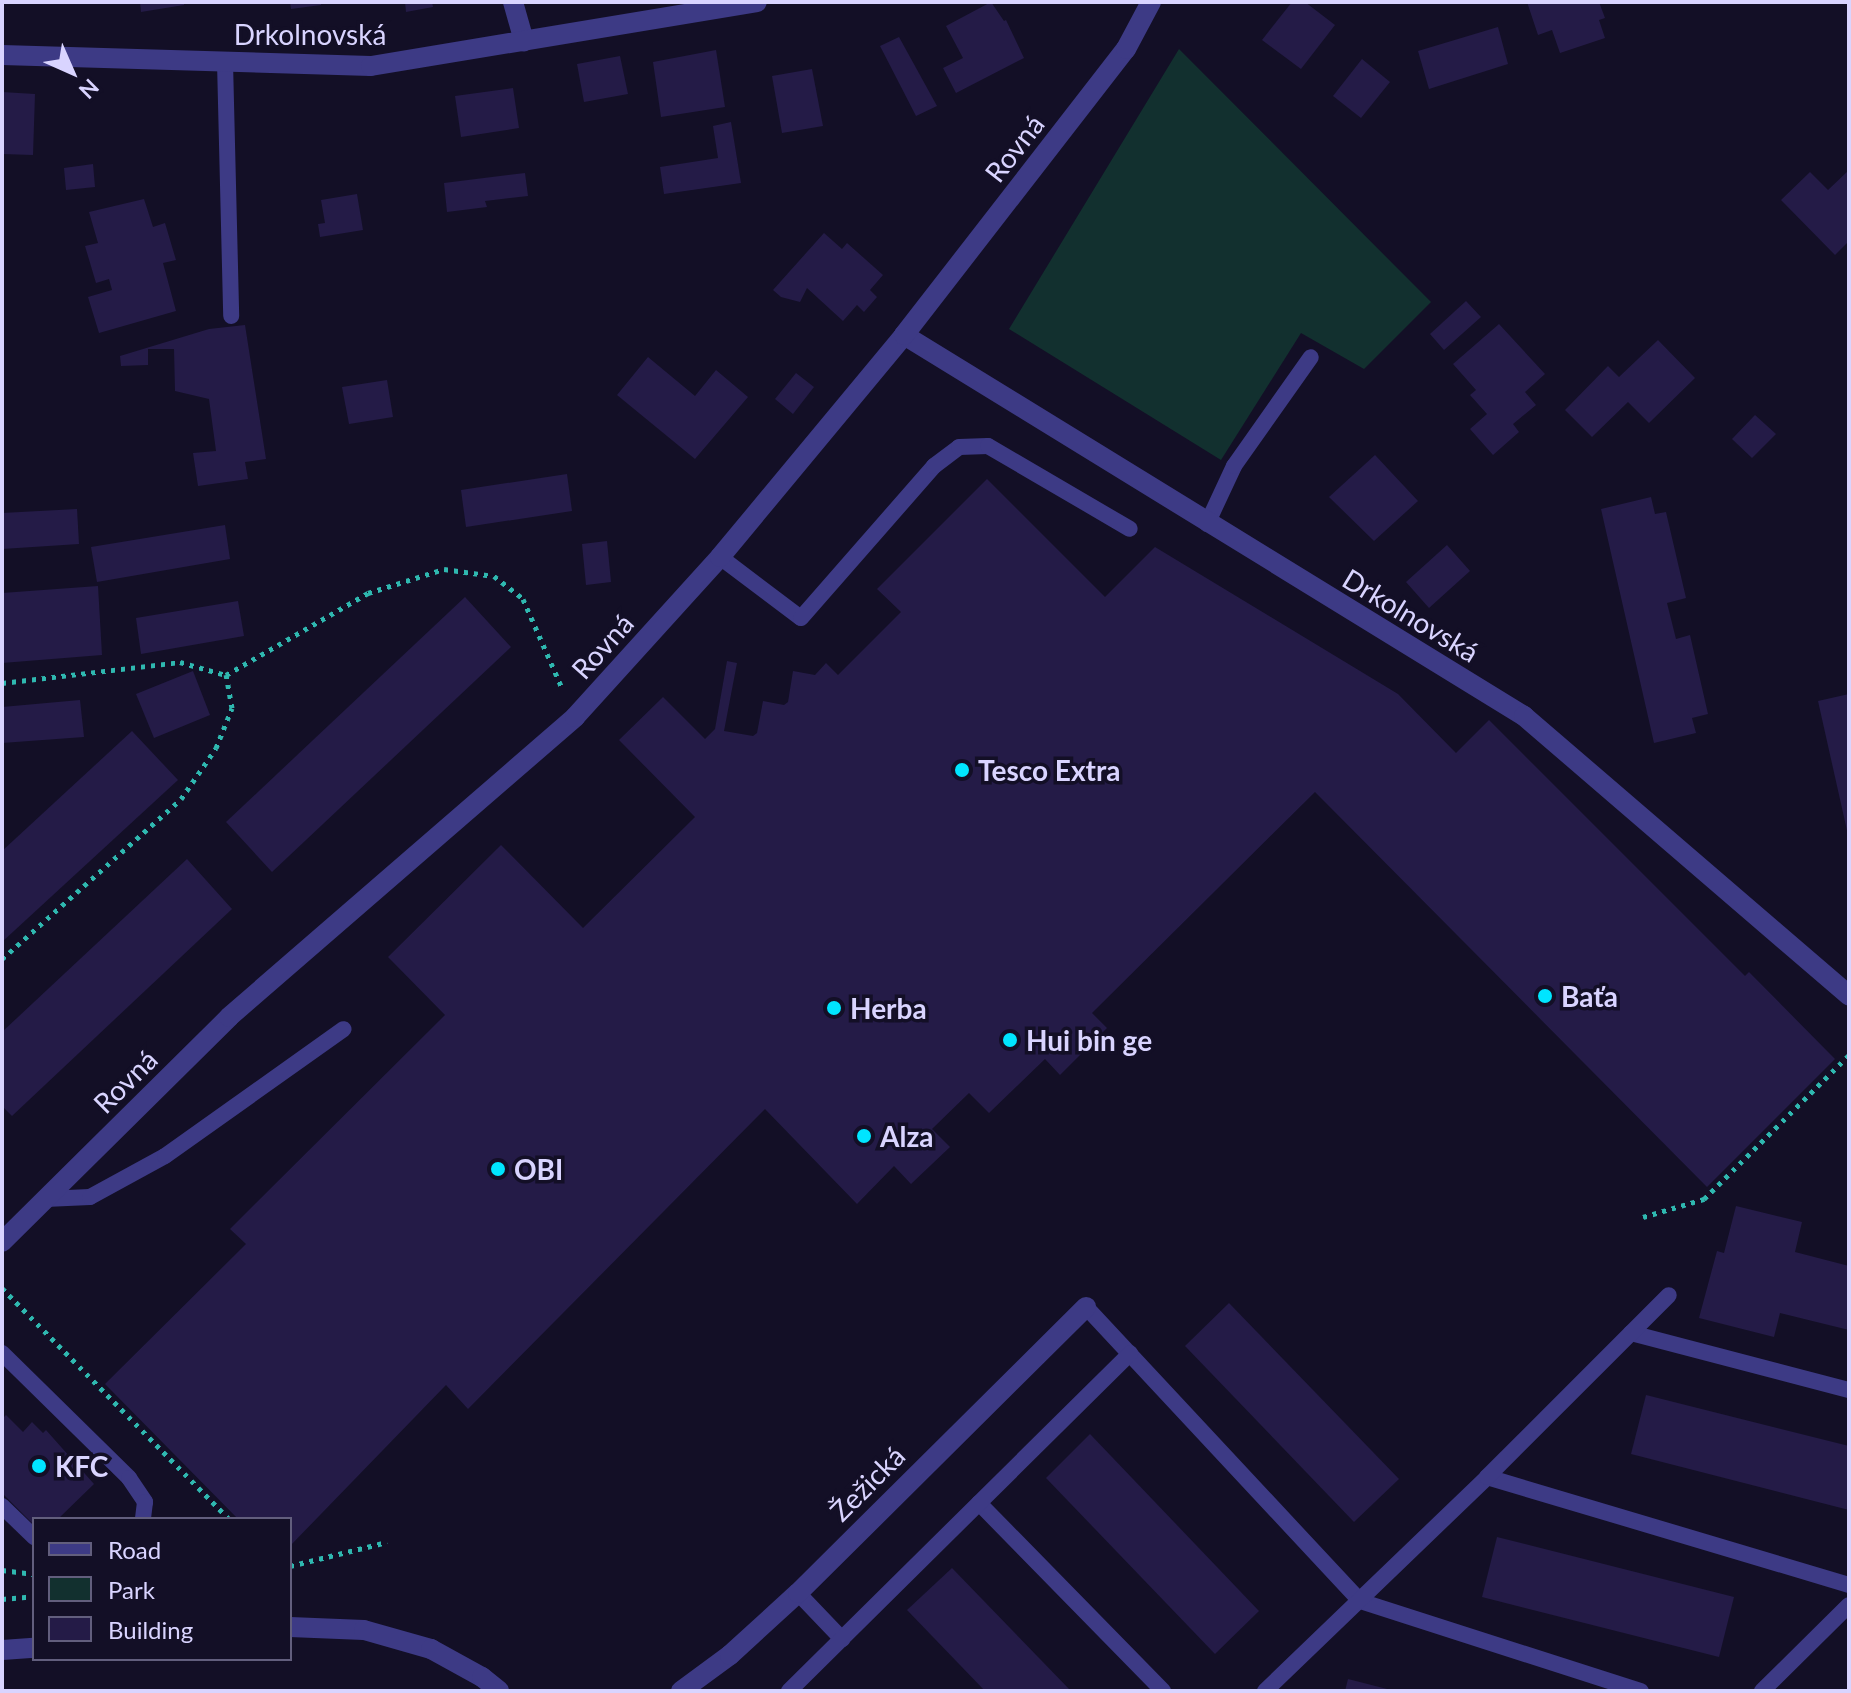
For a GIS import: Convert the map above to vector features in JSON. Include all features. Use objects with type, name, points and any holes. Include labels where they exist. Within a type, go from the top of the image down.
[{"type":"street","points":[[513,2],[524,41]]},
{"type":"street","name":"Drkolnovská","points":[[2,55],[371,66],[757,2]]},
{"type":"street","name":"Rovná","points":[[2,1242],[229,1017],[575,717],[720,557],[904,335],[1126,49],[1151,2]]},
{"type":"street","name":"Drkolnovská","points":[[904,335],[1524,716],[1849,996]]},
{"type":"street","name":"Žežická","points":[[681,1691],[730,1655],[798,1593],[1086,1307]]},
{"type":"street","points":[[292,1627],[364,1630],[431,1649],[482,1677],[499,1691]]},
{"type":"street","points":[[2,1650],[32,1648]]},
{"type":"lane","points":[[225,62],[231,316]]},
{"type":"lane","points":[[1207,524],[1234,466],[1311,357]]},
{"type":"lane","points":[[720,557],[801,618],[934,466],[959,447],[988,446],[1130,529]]},
{"type":"lane","points":[[45,1199],[90,1197],[165,1156],[344,1029]]},
{"type":"lane","points":[[1265,1691],[1487,1477],[1669,1295]]},
{"type":"lane","points":[[1086,1307],[1360,1601],[1641,1691]]},
{"type":"lane","points":[[1631,1333],[1849,1390]]},
{"type":"lane","points":[[2,1353],[129,1478],[145,1502],[143,1517]]},
{"type":"lane","points":[[789,1691],[1130,1353]]},
{"type":"lane","points":[[1487,1477],[1849,1585]]},
{"type":"lane","points":[[979,1503],[1163,1691]]},
{"type":"lane","points":[[2,1506],[32,1535]]},
{"type":"lane","points":[[798,1593],[842,1639]]},
{"type":"lane","points":[[1762,1691],[1849,1605]]},
{"type":"path","points":[[2,683],[180,662],[226,675],[368,593],[444,569],[494,576],[523,599],[575,717]]},
{"type":"path","points":[[2,959],[181,799],[216,748],[232,708],[226,675]]},
{"type":"path","points":[[1643,1217],[1704,1199],[1849,1055]]},
{"type":"path","points":[[2,1288],[227,1517]]},
{"type":"path","points":[[292,1566],[387,1542]]},
{"type":"path","points":[[2,1570],[32,1574]]},
{"type":"path","points":[[2,1599],[32,1596]]},
{"type":"green space","points":[[1179,49],[1431,302],[1364,369],[1301,333],[1221,460],[1009,329]]},
{"type":"building","points":[[140,2],[184,2],[184,5],[141,12]]},
{"type":"building","points":[[290,2],[321,2],[321,5],[291,9]]},
{"type":"building","points":[[405,2],[432,2],[433,7],[406,12]]},
{"type":"building","points":[[991,2],[1006,20],[1024,58],[956,93],[943,68],[963,58],[946,26]]},
{"type":"building","points":[[1292,2],[1305,2],[1335,25],[1301,69],[1262,40]]},
{"type":"building","points":[[1527,2],[1599,2],[1605,18],[1599,20],[1605,38],[1560,53],[1552,30],[1538,35]]},
{"type":"building","points":[[1498,27],[1508,64],[1429,89],[1418,51]]},
{"type":"building","points":[[899,37],[937,106],[916,116],[880,46]]},
{"type":"building","points":[[716,50],[725,107],[661,117],[653,62]]},
{"type":"building","points":[[620,56],[628,94],[584,102],[577,64]]},
{"type":"building","points":[[1362,59],[1390,82],[1361,118],[1333,96]]},
{"type":"building","points":[[812,69],[823,126],[782,133],[772,76]]},
{"type":"building","points":[[513,88],[519,128],[461,137],[455,96]]},
{"type":"building","points":[[2,92],[35,94],[33,155],[2,154]]},
{"type":"building","points":[[731,122],[741,183],[664,194],[660,167],[718,158],[713,126]]},
{"type":"building","points":[[93,164],[95,187],[66,190],[64,168]]},
{"type":"building","points":[[1849,170],[1849,241],[1835,255],[1781,200],[1810,172],[1828,190]]},
{"type":"building","points":[[525,173],[528,196],[485,201],[487,207],[447,212],[444,183]]},
{"type":"building","points":[[357,194],[363,230],[320,237],[318,224],[325,223],[321,200]]},
{"type":"building","points":[[144,199],[153,227],[165,223],[176,260],[163,263],[176,311],[99,333],[88,297],[112,290],[109,279],[96,283],[85,246],[98,243],[89,212]]},
{"type":"building","points":[[824,233],[842,249],[847,243],[883,275],[870,290],[877,297],[864,312],[857,305],[843,321],[807,288],[800,302],[781,297],[773,290]]},
{"type":"building","points":[[1466,301],[1481,317],[1444,350],[1430,334]]},
{"type":"building","points":[[1499,324],[1545,374],[1525,392],[1536,405],[1513,424],[1519,432],[1493,455],[1470,429],[1487,414],[1470,395],[1476,390],[1453,364]]},
{"type":"building","points":[[245,325],[266,459],[245,462],[248,479],[198,486],[193,453],[216,451],[209,399],[175,391],[174,349],[148,349],[148,365],[121,366],[120,356],[209,329]]},
{"type":"building","points":[[1658,340],[1695,378],[1649,423],[1628,402],[1592,437],[1565,410],[1608,366],[1619,377]]},
{"type":"building","points":[[648,357],[695,396],[716,370],[748,397],[695,459],[617,395]]},
{"type":"building","points":[[796,373],[814,387],[793,414],[775,399]]},
{"type":"building","points":[[387,380],[393,417],[349,424],[342,387]]},
{"type":"building","points":[[1755,415],[1776,434],[1752,458],[1732,439]]},
{"type":"building","points":[[1375,455],[1418,501],[1374,541],[1329,497]]},
{"type":"building","points":[[567,474],[572,511],[466,527],[461,490]]},
{"type":"building","points":[[987,479],[1105,597],[1155,547],[1398,694],[1456,753],[1489,720],[1745,976],[1749,972],[1835,1059],[1707,1187],[1315,792],[1092,1013],[1107,1028],[1060,1075],[1045,1059],[989,1113],[969,1093],[932,1129],[950,1147],[911,1184],[894,1166],[857,1204],[765,1109],[468,1409],[446,1385],[292,1544],[292,1517],[236,1517],[105,1384],[246,1244],[230,1229],[445,1015],[388,957],[501,845],[583,928],[695,817],[619,740],[663,697],[705,739],[715,729],[727,661],[737,663],[724,731],[753,736],[757,733],[763,701],[784,705],[788,702],[793,671],[815,675],[826,663],[838,675],[901,612],[877,589]]},
{"type":"building","points":[[1651,497],[1655,514],[1666,512],[1686,598],[1667,603],[1676,639],[1690,635],[1708,714],[1692,718],[1696,733],[1654,743],[1601,509]]},
{"type":"building","points":[[77,509],[79,544],[2,549],[2,513]]},
{"type":"building","points":[[225,525],[230,559],[97,582],[91,547]]},
{"type":"building","points":[[607,541],[611,582],[586,585],[582,544]]},
{"type":"building","points":[[1447,545],[1470,571],[1429,608],[1406,582]]},
{"type":"building","points":[[98,586],[102,655],[2,663],[2,593]]},
{"type":"building","points":[[465,597],[511,647],[272,872],[226,822]]},
{"type":"building","points":[[238,601],[244,636],[141,654],[136,618]]},
{"type":"building","points":[[193,671],[210,715],[154,738],[136,694]]},
{"type":"building","points":[[1849,694],[1849,835],[1848,835],[1818,701]]},
{"type":"building","points":[[80,700],[84,737],[2,743],[2,707]]},
{"type":"building","points":[[132,731],[178,780],[2,942],[2,851]]},
{"type":"building","points":[[187,859],[232,909],[12,1116],[2,1106],[2,1032]]},
{"type":"building","points":[[1736,1206],[1802,1222],[1795,1252],[1849,1266],[1849,1330],[1780,1313],[1774,1337],[1699,1318],[1717,1251],[1724,1253]]},
{"type":"building","points":[[1229,1303],[1399,1479],[1354,1522],[1185,1346]]},
{"type":"building","points":[[1646,1395],[1849,1446],[1849,1510],[1631,1454]]},
{"type":"building","name":"KFC","points":[[6,1415],[23,1432],[32,1422],[43,1433],[46,1430],[94,1484],[60,1517],[32,1517],[32,1523],[2,1493],[2,1419]]},
{"type":"building","points":[[1090,1434],[1259,1611],[1215,1654],[1046,1478]]},
{"type":"building","points":[[1497,1537],[1734,1597],[1719,1657],[1482,1597]]},
{"type":"building","points":[[952,1568],[1071,1691],[985,1691],[907,1610]]},
{"type":"building","points":[[1348,1679],[1391,1690],[1391,1691],[1345,1691]]},
{"type":"place","name":"Tesco Extra","points":[[962,770]]},
{"type":"place","name":"Baťa","points":[[1545,996]]},
{"type":"place","name":"Herba","points":[[834,1008]]},
{"type":"place","name":"Hui bin ge","points":[[1010,1040]]},
{"type":"place","name":"Alza","points":[[864,1136]]},
{"type":"place","name":"OBI","points":[[498,1169]]},
{"type":"place","name":"KFC","points":[[39,1466]]}]
